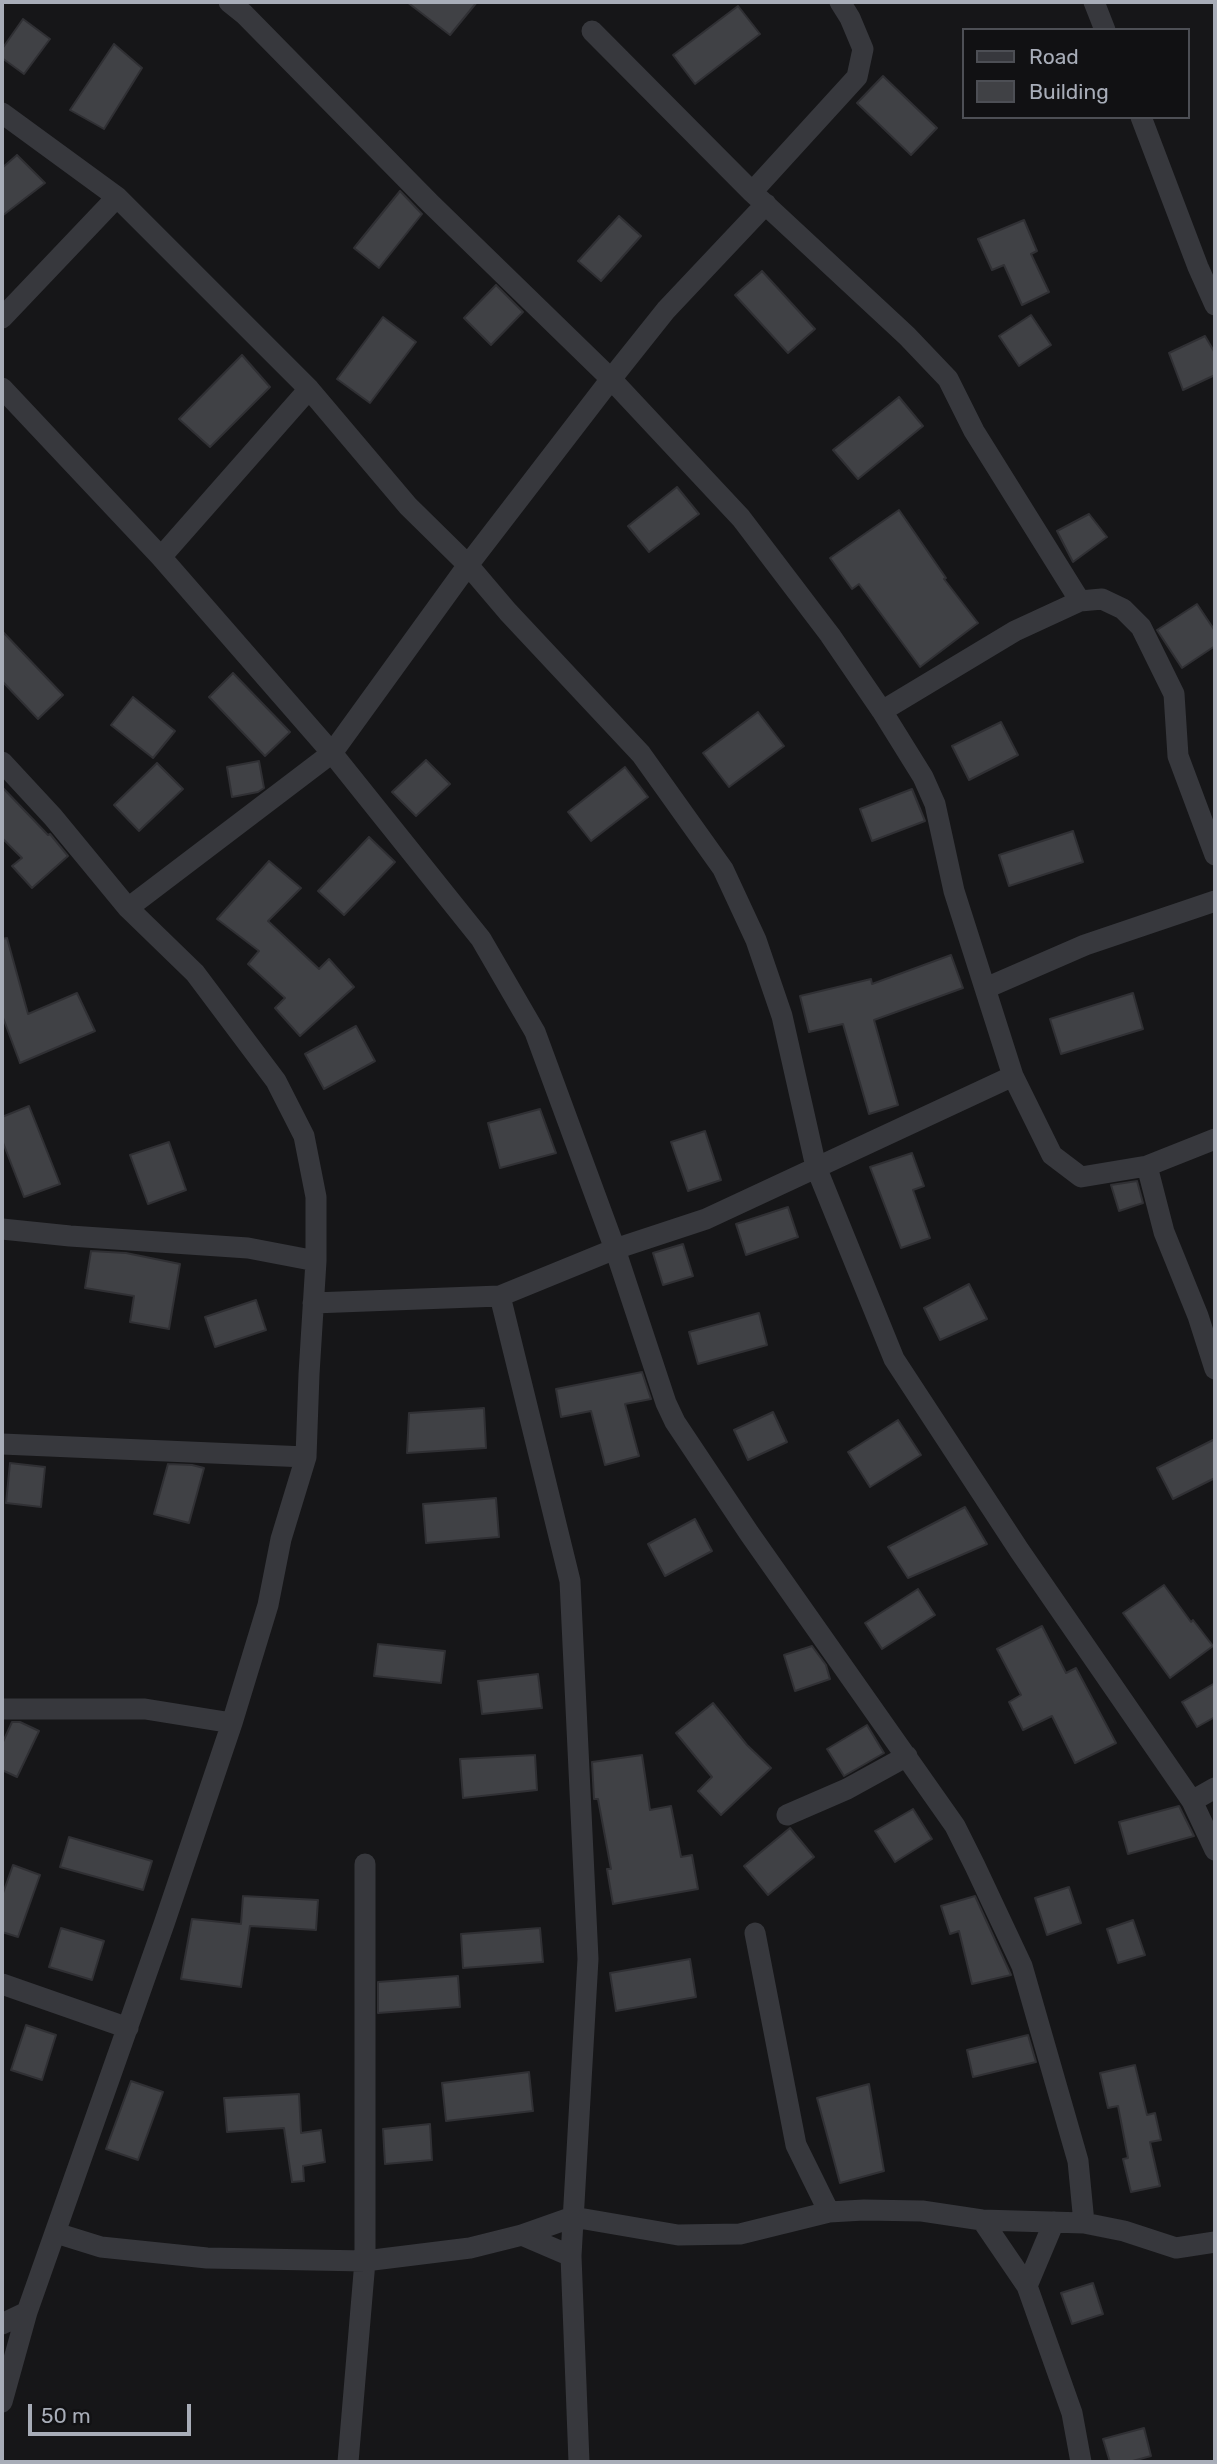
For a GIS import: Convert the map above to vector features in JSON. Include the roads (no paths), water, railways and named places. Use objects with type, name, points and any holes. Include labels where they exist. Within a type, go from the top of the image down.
[{"type":"street","points":[[128,908],[332,753],[468,565],[611,379],[856,77],[863,49],[840,2]]},
{"type":"street","points":[[1094,2],[1104,28]]},
{"type":"street","points":[[244,6],[430,203],[611,379],[741,518],[830,635],[883,711],[923,777],[935,804],[954,891],[1013,1076],[1052,1155],[1081,1177],[1147,1166],[1215,1139]]},
{"type":"street","points":[[592,31],[759,198],[907,336],[948,379],[974,431],[1080,601]]},
{"type":"street","points":[[2,113],[117,197],[309,389],[408,506],[468,565],[641,754],[723,869],[756,940],[782,1016],[816,1167],[894,1359],[1019,1550],[1192,1801],[1215,1850]]},
{"type":"street","points":[[1142,119],[1215,305]]},
{"type":"street","points":[[2,318],[117,197]]},
{"type":"street","points":[[2,388],[161,557],[332,753],[481,939],[535,1032],[675,1422],[748,1533],[955,1826],[1022,1966],[1078,2161],[1084,2222]]},
{"type":"street","points":[[161,557],[309,389]]},
{"type":"street","points":[[883,711],[1015,631],[1080,601],[1102,599],[1123,610],[1141,627],[1174,694],[1178,756],[1215,855]]},
{"type":"street","points":[[2,762],[53,817],[128,908],[195,973],[276,1081],[304,1136],[316,1197],[316,1261],[306,1457],[281,1539],[268,1605],[232,1723],[27,2312],[2,2402]]},
{"type":"street","points":[[986,988],[1085,944],[1215,901]]},
{"type":"street","points":[[313,1303],[500,1296],[615,1250],[706,1219],[1013,1076]]},
{"type":"street","points":[[1147,1166],[1164,1232],[1198,1316],[1215,1369]]},
{"type":"street","points":[[2,1229],[248,1248],[316,1261]]},
{"type":"street","points":[[500,1296],[570,1581],[588,1959],[571,2256],[579,2462]]},
{"type":"street","points":[[2,1444],[306,1457]]},
{"type":"street","points":[[2,1709],[145,1709],[232,1723]]},
{"type":"street","points":[[788,1815],[847,1789],[907,1756]]},
{"type":"street","points":[[1192,1801],[1215,1788]]},
{"type":"street","points":[[348,2462],[366,2261],[365,1864]]},
{"type":"street","points":[[755,1933],[796,2145],[829,2212]]},
{"type":"street","points":[[2,1984],[128,2028]]},
{"type":"street","points":[[56,2233],[102,2247],[208,2258],[366,2261],[470,2248],[522,2235],[573,2217],[678,2235],[740,2234],[829,2212],[922,2211],[982,2220],[1084,2222],[1124,2231],[1176,2248],[1215,2242]]},
{"type":"street","points":[[982,2220],[1027,2287],[1072,2413],[1081,2462]]},
{"type":"street","points":[[1027,2287],[1054,2222]]},
{"type":"street","points":[[522,2235],[571,2256]]},
{"type":"street","points":[[2,2324],[27,2312]]}]
